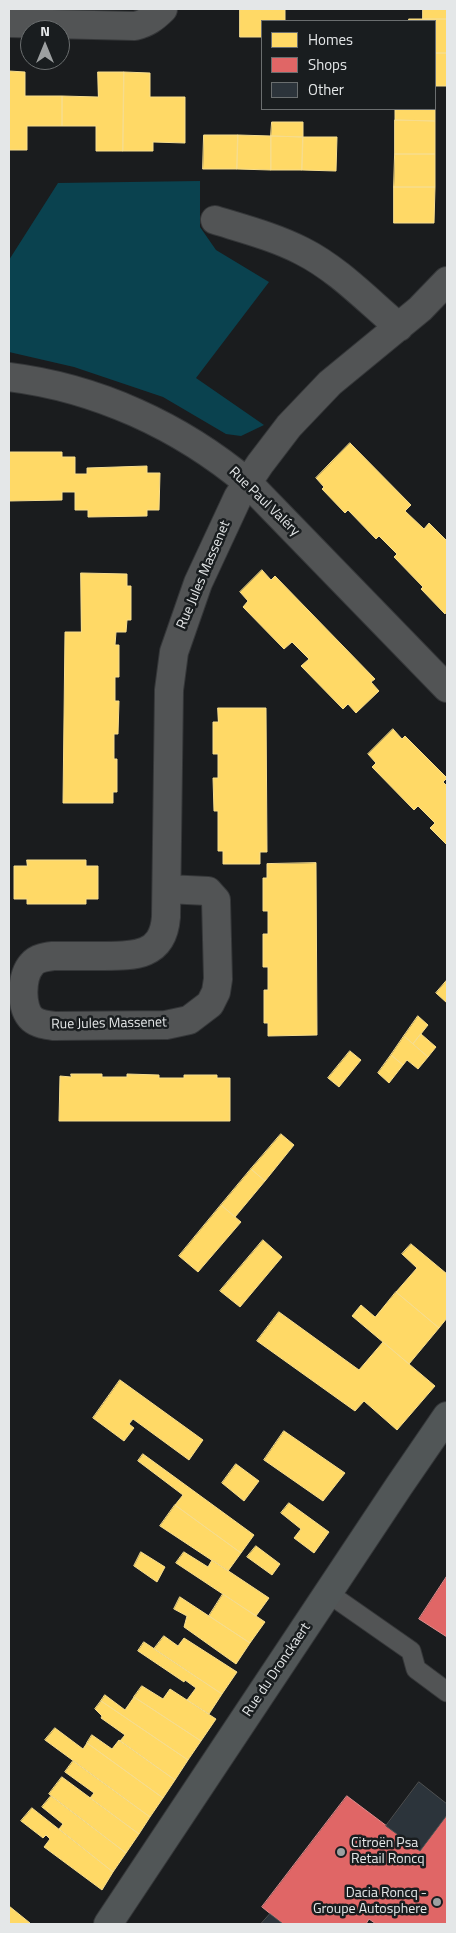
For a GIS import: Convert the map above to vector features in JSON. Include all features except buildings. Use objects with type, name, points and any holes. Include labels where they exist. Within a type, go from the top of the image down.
[{"type":"main road","name":"Rue du Dronckaert","points":[[108,1924],[447,1416]]},
{"type":"street","points":[[21,19],[134,26],[144,24],[155,18],[163,9]]},
{"type":"street","points":[[215,220],[303,251],[326,265],[398,327]]},
{"type":"street","name":"Rue Jules Massenet","points":[[167,889],[208,891],[216,900],[218,980],[216,992],[210,1004],[189,1020],[166,1025],[54,1026],[44,1025],[30,1017],[25,1009],[25,978],[27,970],[33,962],[53,956],[137,955],[158,943],[164,933],[167,889],[169,690],[174,652],[198,583],[228,517],[260,464],[289,426],[316,397],[351,365],[420,309],[447,282]]},
{"type":"street","name":"Rue Paul Valéry","points":[[9,377],[72,391],[131,410],[205,450],[248,483],[447,688]]},
{"type":"lane","points":[[328,1593],[411,1651],[416,1669],[447,1692]]},
{"type":"shaded area","points":[[200,181],[200,227],[216,250],[269,282],[196,378],[264,425],[241,436],[226,434],[163,397],[74,367],[9,352],[9,260],[58,183]]},
{"type":"place","name":"Citroën Psa Retail Roncq","points":[[341,1852]]},
{"type":"place","name":"Dacia Roncq - Groupe Autosphere","points":[[437,1902]]}]
